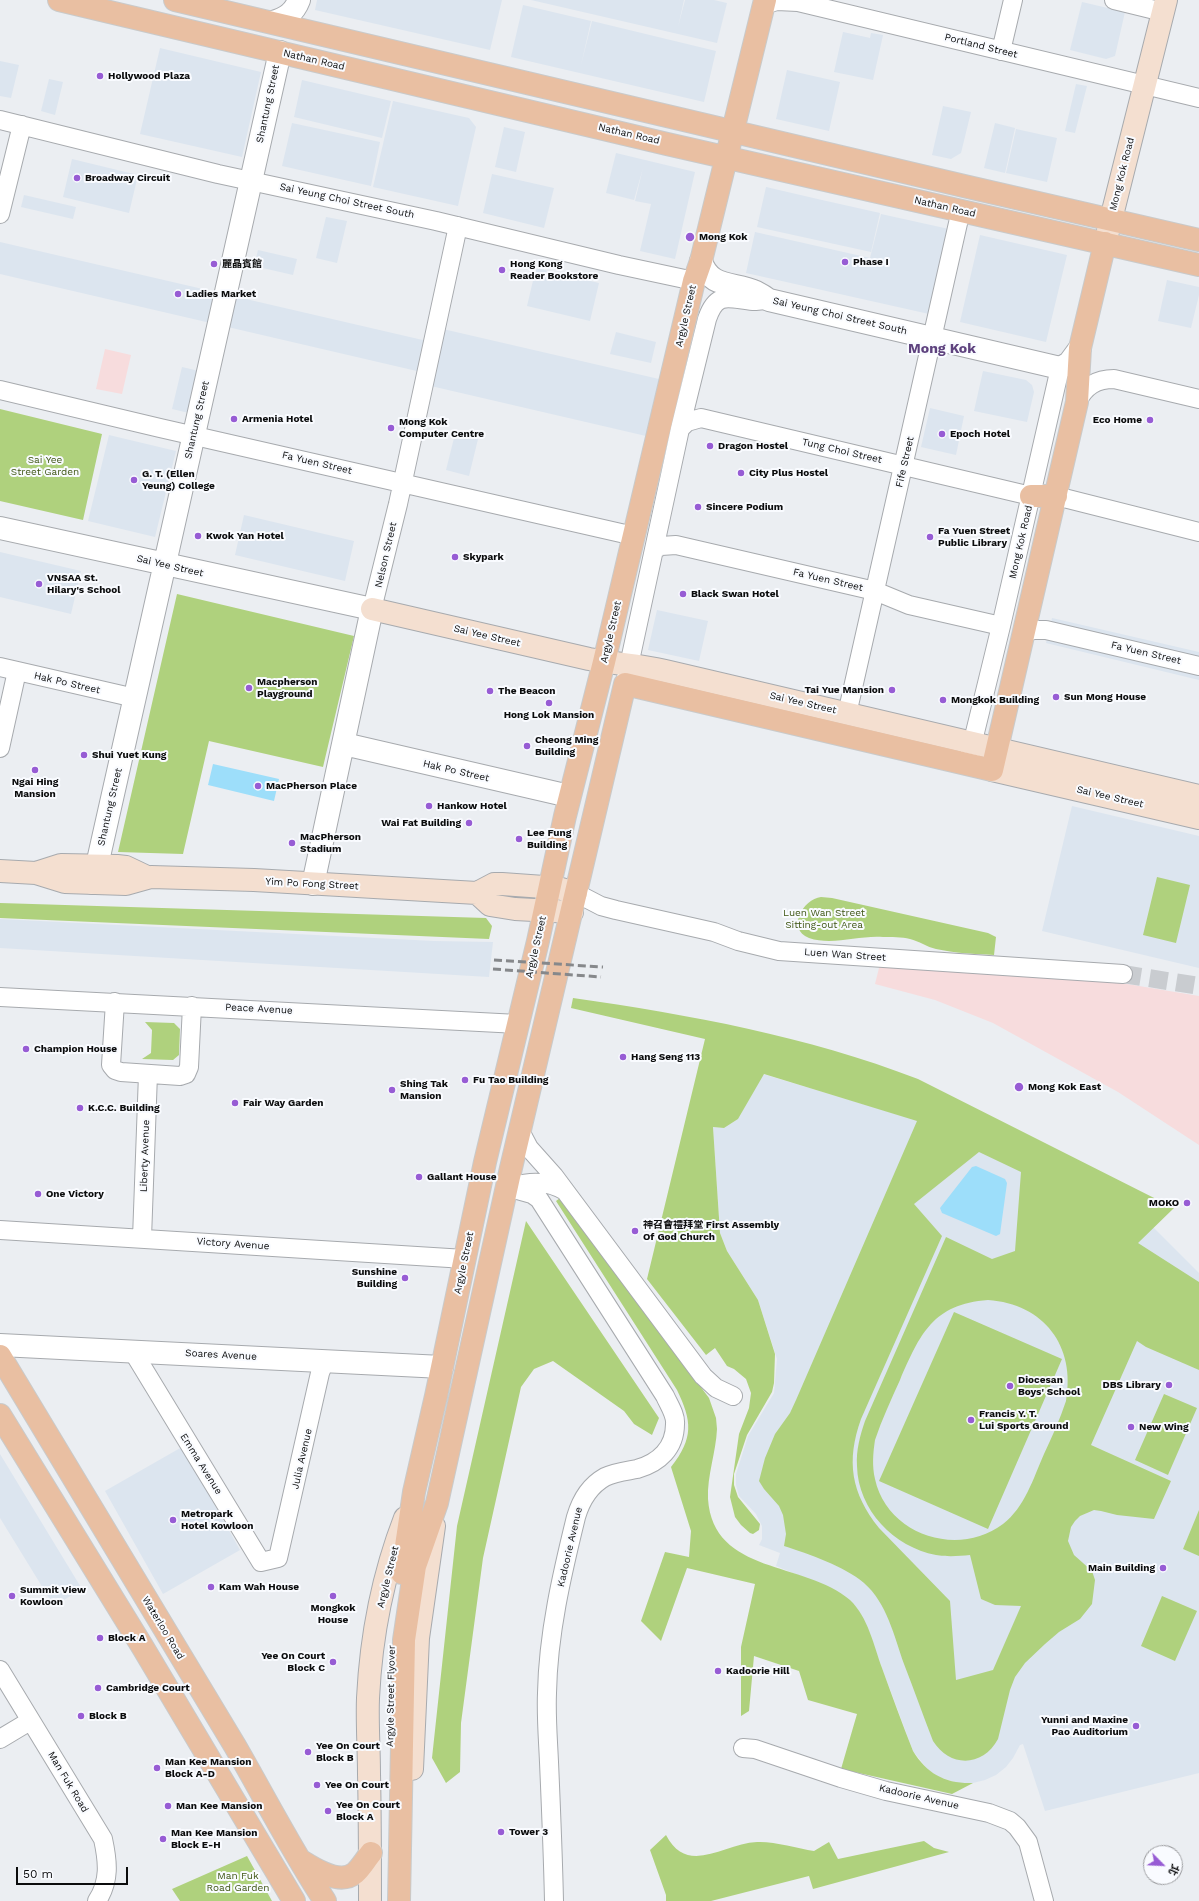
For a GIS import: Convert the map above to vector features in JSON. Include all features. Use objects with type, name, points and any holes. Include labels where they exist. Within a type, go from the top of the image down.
[{"type":"main road","name":"Nathan Road","points":[[60,0],[727,157],[1199,265]]},
{"type":"main road","points":[[175,0],[1199,240]]},
{"type":"main road","name":"Argyle Street","points":[[370,1901],[371,1853],[368,1699],[370,1669],[377,1624],[389,1565],[414,1492],[485,1162],[518,1024],[569,796],[602,670],[694,281],[701,261],[764,3]]},
{"type":"main road","name":"Mong Kok Road","points":[[992,770],[1077,402],[1080,348],[1110,219],[1145,86],[1164,6]]},
{"type":"main road","points":[[1031,496],[1056,496]]},
{"type":"main road","name":"Sai Yee Street","points":[[372,609],[602,670],[627,674],[968,764],[1199,818]]},
{"type":"main road","name":"Sai Yee Street","points":[[627,674],[651,668],[973,742]]},
{"type":"main road","name":"Argyle Street","points":[[408,1901],[418,1638],[437,1503],[507,1187],[627,674]]},
{"type":"main road","points":[[973,742],[1199,796]]},
{"type":"main road","name":"Yim Po Fong Street","points":[[0,871],[36,873],[61,882],[95,874],[126,884],[147,877],[477,893],[494,884],[549,888],[574,902]]},
{"type":"main road","points":[[477,893],[490,905],[515,909],[544,910],[574,902]]},
{"type":"main road","points":[[473,1221],[486,1199],[496,1191],[507,1187]]},
{"type":"main road","name":"Waterloo Road","points":[[0,1354],[271,1807],[297,1858],[325,1901]]},
{"type":"main road","points":[[0,1415],[142,1646],[294,1901]]},
{"type":"main road","name":"Argyle Street Flyover","points":[[399,1901],[404,1640],[414,1492]]},
{"type":"main road","name":"Argyle Street Flyover","points":[[388,1901],[392,1639],[409,1566],[437,1503]]},
{"type":"main road","points":[[297,1858],[326,1874],[346,1877],[355,1873],[371,1853]]},
{"type":"street","points":[[273,22],[290,15],[295,9],[299,0]]},
{"type":"street","points":[[1001,51],[1013,0]]},
{"type":"street","points":[[1114,0],[1164,6]]},
{"type":"street","name":"Portland Street","points":[[764,3],[777,1],[798,2],[1199,98]]},
{"type":"street","name":"Shantung Street","points":[[95,874],[280,52]]},
{"type":"street","name":"Sai Yeung Choi Street South","points":[[0,120],[252,181],[458,226],[619,265],[694,281]]},
{"type":"street","points":[[0,214],[22,125]]},
{"type":"street","name":"Fife Street","points":[[847,714],[905,466],[962,210]]},
{"type":"street","name":"Nelson Street","points":[[313,884],[372,609],[377,597],[458,226]]},
{"type":"street","name":"Sai Yeung Choi Street South","points":[[701,261],[704,271],[710,277],[717,281],[756,292],[769,300],[934,337],[1060,368]]},
{"type":"street","name":"Argyle Street","points":[[627,674],[680,429],[706,318],[714,304],[725,297],[754,301],[769,300]]},
{"type":"street","name":"Mong Kok Road","points":[[968,764],[1060,368],[1069,363],[1080,348]]},
{"type":"street","points":[[1077,402],[1081,394],[1088,386],[1096,381],[1105,379],[1114,379],[1199,399]]},
{"type":"street","name":"Fa Yuen Street","points":[[0,390],[194,436],[634,536]]},
{"type":"street","name":"Tung Choi Street","points":[[680,429],[687,422],[701,418],[1031,496]]},
{"type":"street","points":[[1056,496],[1199,532]]},
{"type":"street","name":"Sai Yee Street","points":[[0,528],[372,609]]},
{"type":"street","name":"Fa Yuen Street","points":[[654,550],[661,546],[676,545],[876,592],[908,605],[1001,626]]},
{"type":"street","name":"Fa Yuen Street","points":[[1023,635],[1032,630],[1046,630],[1199,666]]},
{"type":"street","points":[[0,748],[8,669]]},
{"type":"street","name":"Hak Po Street","points":[[8,669],[135,698]]},
{"type":"street","name":"Hak Po Street","points":[[344,744],[569,796]]},
{"type":"street","name":"Luen Wan Street","points":[[574,902],[601,906],[714,932],[738,942],[779,951],[1123,974]]},
{"type":"street","name":"Peace Avenue","points":[[0,996],[518,1024]]},
{"type":"street","points":[[115,1002],[112,1065],[115,1070],[121,1072],[180,1076],[186,1074],[189,1067],[192,1006]]},
{"type":"street","name":"Liberty Avenue","points":[[142,1238],[148,1074]]},
{"type":"street","points":[[520,1131],[529,1148],[566,1191],[702,1376],[716,1388],[733,1396]]},
{"type":"street","points":[[507,1187],[523,1183],[545,1183],[566,1191]]},
{"type":"street","name":"Kadoorie Avenue","points":[[507,1187],[532,1194],[539,1199],[665,1396],[676,1424],[674,1436],[669,1448],[662,1457],[639,1468],[607,1476],[602,1479],[584,1496],[577,1517],[550,1640],[546,1693],[554,1901]]},
{"type":"street","name":"Victory Avenue","points":[[0,1230],[465,1259]]},
{"type":"street","name":"Soares Avenue","points":[[0,1354],[132,1350],[442,1367]]},
{"type":"street","name":"Emma Avenue","points":[[132,1350],[261,1562],[278,1558]]},
{"type":"street","name":"Julia Avenue","points":[[278,1558],[320,1373],[325,1360]]},
{"type":"street","name":"Man Fuk Road","points":[[0,1670],[103,1839],[108,1860],[106,1882],[97,1901]]},
{"type":"street","points":[[0,1740],[30,1721]]},
{"type":"street","name":"Kadoorie Avenue","points":[[743,1748],[755,1749],[841,1778],[886,1791],[1000,1816],[1017,1827],[1028,1842],[1044,1901]]},
{"type":"shaded area","points":[[317,0],[502,0],[490,50],[315,10]]},
{"type":"shaded area","points":[[531,0],[684,0],[678,27],[685,0],[714,0],[727,3],[717,43]]},
{"type":"shaded area","points":[[1082,2],[1125,12],[1115,56],[1106,59],[1070,50]]},
{"type":"shaded area","points":[[523,5],[591,21],[581,65],[592,21],[716,51],[704,102],[511,57]]},
{"type":"shaded area","points":[[843,32],[870,38],[871,33],[883,35],[873,80],[834,72]]},
{"type":"shaded area","points":[[160,48],[261,72],[242,157],[140,134]]},
{"type":"shaded area","points":[[0,61],[19,65],[11,98],[0,96]]},
{"type":"shaded area","points":[[787,70],[840,82],[829,131],[776,119]]},
{"type":"shaded area","points":[[49,79],[63,82],[55,115],[41,111]]},
{"type":"shaded area","points":[[302,80],[391,101],[382,138],[294,117]]},
{"type":"shaded area","points":[[1076,84],[1087,86],[1075,133],[1065,131]]},
{"type":"shaded area","points":[[393,101],[469,118],[476,127],[458,206],[373,187]]},
{"type":"shaded area","points":[[943,106],[971,112],[961,153],[951,159],[932,155]]},
{"type":"shaded area","points":[[292,123],[380,142],[371,186],[282,166]]},
{"type":"shaded area","points":[[995,123],[1015,128],[1005,173],[984,168]]},
{"type":"shaded area","points":[[504,127],[525,132],[516,172],[495,167]]},
{"type":"shaded area","points":[[1016,129],[1057,138],[1047,182],[1006,173]]},
{"type":"shaded area","points":[[616,153],[695,172],[675,259],[640,251],[651,204],[635,201],[643,168],[634,200],[606,193]]},
{"type":"shaded area","points":[[72,159],[138,175],[129,213],[63,197]]},
{"type":"shaded area","points":[[492,174],[554,188],[544,228],[483,213]]},
{"type":"shaded area","points":[[766,187],[880,213],[871,252],[757,227]]},
{"type":"shaded area","points":[[24,195],[76,207],[73,219],[21,207]]},
{"type":"shaded area","name":"Phase I","points":[[881,214],[949,229],[929,314],[746,273],[755,232],[870,258]]},
{"type":"shaded area","points":[[326,217],[347,221],[337,263],[316,258]]},
{"type":"shaded area","points":[[980,235],[1067,255],[1046,342],[960,322]]},
{"type":"shaded area","name":"Ladies Market","points":[[0,242],[427,341],[430,326],[659,379],[646,436],[418,383],[421,372],[0,274]]},
{"type":"shaded area","points":[[258,250],[297,259],[293,275],[254,266]]},
{"type":"shaded area","points":[[536,268],[599,283],[590,321],[527,306]]},
{"type":"shaded area","points":[[1167,280],[1199,287],[1199,295],[1191,328],[1158,321]]},
{"type":"shaded area","points":[[616,332],[656,342],[651,363],[610,354]]},
{"type":"shaded area","points":[[105,349],[131,355],[122,394],[96,389]]},
{"type":"shaded area","points":[[182,367],[199,371],[189,413],[172,409]]},
{"type":"shaded area","points":[[983,371],[1026,380],[1032,385],[1034,392],[1027,422],[974,411]]},
{"type":"shaded area","name":"Epoch Hotel","points":[[930,408],[964,416],[956,455],[921,447]]},
{"type":"shaded area","points":[[456,430],[479,435],[469,476],[446,470]]},
{"type":"shaded area","name":"G. T. (Ellen Yeung) College","points":[[109,435],[176,451],[155,537],[88,521]]},
{"type":"shaded area","points":[[244,515],[354,541],[345,581],[235,555]]},
{"type":"shaded area","name":"VNSAA St. Hilary's School","points":[[0,552],[81,571],[71,614],[0,597]]},
{"type":"shaded area","points":[[657,610],[708,621],[699,661],[648,650]]},
{"type":"shaded area","points":[[1052,618],[1199,652],[1199,680],[1046,643]]},
{"type":"shaded area","points":[[1072,806],[1199,836],[1199,968],[1042,931]]},
{"type":"shaded area","points":[[0,919],[434,941],[493,942],[489,977],[0,948]]},
{"type":"shaded area","points":[[880,964],[1103,980],[1199,996],[1199,1145],[1118,1092],[993,1023],[935,1000],[875,984]]},
{"type":"shaded area","name":"Diocesan Boys' School","points":[[763,1074],[933,1125],[938,1134],[1110,1184],[1199,1273],[1199,1773],[1045,1811],[1023,1744],[1020,1745],[1006,1767],[996,1775],[985,1780],[961,1784],[938,1777],[928,1770],[913,1751],[867,1628],[857,1608],[841,1594],[776,1566],[780,1553],[759,1545],[762,1539],[762,1526],[756,1514],[739,1496],[736,1485],[736,1474],[748,1436],[774,1393],[777,1359],[758,1300],[727,1251],[720,1233],[713,1127],[724,1128],[738,1119]]},
{"type":"shaded area","name":"Metropark Hotel Kowloon","points":[[182,1447],[240,1550],[163,1594],[105,1491]]},
{"type":"shaded area","points":[[0,1454],[82,1589],[54,1606],[0,1518]]},
{"type":"green space","name":"Sai Yee Street Garden","points":[[0,409],[102,434],[83,520],[0,501]]},
{"type":"green space","name":"Macpherson Playground","points":[[177,594],[354,636],[323,767],[209,741],[183,854],[118,852]]},
{"type":"green space","points":[[1157,877],[1190,885],[1176,943],[1143,935]]},
{"type":"green space","name":"Luen Wan Street Sitting-out Area","points":[[821,897],[832,898],[988,933],[996,937],[994,955],[943,950],[900,937],[865,937],[837,941],[809,938],[802,934],[799,928],[798,922],[800,915],[803,908],[808,903]]},
{"type":"green space","points":[[0,903],[486,918],[492,926],[489,939],[0,918]]},
{"type":"green space","points":[[573,998],[661,1012],[791,1039],[876,1064],[918,1079],[1174,1208],[1138,1243],[1199,1282],[1199,1370],[1146,1347],[1137,1341],[1091,1445],[1171,1481],[1154,1519],[1117,1515],[1094,1510],[1080,1516],[1075,1521],[1071,1527],[1068,1541],[1074,1555],[1092,1571],[1095,1580],[1092,1604],[1080,1619],[1059,1632],[1025,1663],[1015,1677],[1010,1690],[998,1739],[992,1748],[984,1755],[966,1761],[957,1760],[940,1750],[933,1741],[889,1620],[879,1600],[864,1583],[847,1571],[815,1557],[784,1546],[786,1534],[783,1515],[779,1506],[759,1481],[765,1458],[775,1434],[790,1413],[796,1400],[917,1121],[764,1074],[738,1119],[724,1128],[713,1127],[720,1233],[727,1251],[758,1300],[775,1354],[774,1383],[772,1392],[747,1435],[734,1474],[734,1485],[738,1497],[760,1524],[759,1530],[753,1534],[741,1525],[735,1517],[730,1497],[739,1434],[749,1408],[751,1393],[746,1379],[734,1369],[727,1366],[715,1348],[706,1355],[647,1279],[705,1039],[571,1008]],"holes":[[[979,1152],[1021,1172],[1015,1251],[992,1259],[946,1237],[865,1421],[857,1454],[859,1482],[864,1497],[871,1511],[881,1524],[906,1544],[921,1551],[936,1555],[970,1555],[981,1599],[995,1605],[1021,1606],[993,1670],[956,1680],[950,1601],[879,1528],[862,1502],[857,1489],[853,1463],[856,1434],[861,1419],[942,1236],[914,1204]],[[988,1300],[1008,1303],[1025,1310],[1040,1319],[1052,1331],[1060,1346],[1066,1363],[1068,1381],[1066,1401],[1028,1492],[1011,1517],[1003,1524],[985,1534],[966,1539],[946,1539],[927,1535],[909,1527],[894,1514],[882,1498],[873,1469],[875,1440],[914,1349],[931,1324],[941,1315],[954,1308],[969,1303]]]},
{"type":"green space","points":[[145,1022],[174,1023],[180,1029],[179,1055],[173,1060],[142,1059],[151,1053],[152,1030]]},
{"type":"green space","points":[[560,1198],[709,1398],[716,1418],[717,1429],[708,1499],[714,1524],[726,1541],[743,1554],[764,1563],[810,1578],[831,1588],[850,1600],[866,1623],[870,1632],[913,1751],[918,1759],[924,1766],[938,1776],[954,1782],[973,1783],[952,1794],[841,1769],[857,1714],[808,1700],[799,1671],[754,1656],[749,1711],[741,1716],[741,1647],[755,1584],[687,1568],[661,1641],[641,1621],[665,1552],[689,1557],[691,1531],[671,1467],[684,1447],[687,1438],[688,1420],[686,1411],[677,1390],[556,1201]]},
{"type":"green space","points":[[526,1221],[659,1418],[652,1435],[634,1424],[624,1411],[553,1361],[534,1369],[521,1387],[483,1558],[461,1723],[460,1772],[446,1783],[432,1758],[457,1526]]},
{"type":"green space","name":"Francis Y. T. Lui Sports Ground","points":[[954,1312],[1062,1359],[988,1529],[879,1481]]},
{"type":"green space","points":[[1164,1394],[1197,1408],[1168,1475],[1135,1460]]},
{"type":"green space","points":[[1199,1510],[1199,1556],[1183,1549]]},
{"type":"green space","points":[[1162,1596],[1197,1611],[1175,1661],[1141,1646]]},
{"type":"green space","points":[[666,1835],[675,1847],[685,1854],[696,1856],[707,1855],[757,1842],[778,1844],[814,1851],[829,1842],[838,1859],[924,1841],[934,1848],[949,1852],[813,1889],[809,1876],[711,1901],[666,1901],[666,1895],[650,1850]]},
{"type":"green space","name":"Man Fuk Road Garden","points":[[247,1856],[272,1901],[180,1901],[172,1889]]},
{"type":"water","points":[[213,764],[279,779],[274,801],[208,785]]},
{"type":"water","points":[[976,1166],[1005,1179],[1007,1183],[1000,1234],[996,1236],[942,1213],[940,1208],[972,1167]]},
{"type":"tunnel","points":[[1123,974],[1199,986]]},
{"type":"railway","points":[[494,960],[603,967]]},
{"type":"railway","points":[[493,969],[601,977]]},
{"type":"place","name":"Hollywood Plaza","points":[[100,76]]},
{"type":"place","name":"Broadway Circuit","points":[[77,178]]},
{"type":"place","name":"Mong Kok","points":[[690,237]]},
{"type":"place","name":"Phase I","points":[[845,262]]},
{"type":"place","name":"麗晶賓館","points":[[214,264]]},
{"type":"place","name":"Hong Kong Reader Bookstore","points":[[502,270]]},
{"type":"place","name":"Ladies Market","points":[[178,294]]},
{"type":"place","name":"Armenia Hotel","points":[[234,419]]},
{"type":"place","name":"Eco Home","points":[[1150,420]]},
{"type":"place","name":"Mong Kok Computer Centre","points":[[391,428]]},
{"type":"place","name":"Epoch Hotel","points":[[942,434]]},
{"type":"place","name":"Dragon Hostel","points":[[710,446]]},
{"type":"place","name":"City Plus Hostel","points":[[741,473]]},
{"type":"place","name":"G. T. (Ellen Yeung) College","points":[[134,480]]},
{"type":"place","name":"Sincere Podium","points":[[698,507]]},
{"type":"place","name":"Kwok Yan Hotel","points":[[198,536]]},
{"type":"place","name":"Fa Yuen Street Public Library","points":[[930,537]]},
{"type":"place","name":"Skypark","points":[[455,557]]},
{"type":"place","name":"VNSAA St. Hilary's School","points":[[39,584]]},
{"type":"place","name":"Black Swan Hotel","points":[[683,594]]},
{"type":"place","name":"Macpherson Playground","points":[[249,688]]},
{"type":"place","name":"Tai Yue Mansion","points":[[892,690]]},
{"type":"place","name":"The Beacon","points":[[490,691]]},
{"type":"place","name":"Sun Mong House","points":[[1056,697]]},
{"type":"place","name":"Mongkok Building","points":[[943,700]]},
{"type":"place","name":"Hong Lok Mansion","points":[[549,703]]},
{"type":"place","name":"Cheong Ming Building","points":[[527,746]]},
{"type":"place","name":"Shui Yuet Kung","points":[[84,755]]},
{"type":"place","name":"Ngai Hing Mansion","points":[[35,770]]},
{"type":"place","name":"MacPherson Place","points":[[258,786]]},
{"type":"place","name":"Hankow Hotel","points":[[429,806]]},
{"type":"place","name":"Wai Fat Building","points":[[469,823]]},
{"type":"place","name":"Lee Fung Building","points":[[519,839]]},
{"type":"place","name":"MacPherson Stadium","points":[[292,843]]},
{"type":"place","name":"Champion House","points":[[26,1049]]},
{"type":"place","name":"Hang Seng 113","points":[[623,1057]]},
{"type":"place","name":"Fu Tao Building","points":[[465,1080]]},
{"type":"place","name":"Mong Kok East","points":[[1019,1087]]},
{"type":"place","name":"Shing Tak Mansion","points":[[392,1090]]},
{"type":"place","name":"Fair Way Garden","points":[[235,1103]]},
{"type":"place","name":"K.C.C. Building","points":[[80,1108]]},
{"type":"place","name":"Gallant House","points":[[419,1177]]},
{"type":"place","name":"One Victory","points":[[38,1194]]},
{"type":"place","name":"MOKO","points":[[1187,1203]]},
{"type":"place","name":"神召會禮拜堂 First Assembly Of God Church","points":[[635,1231]]},
{"type":"place","name":"Sunshine Building","points":[[405,1278]]},
{"type":"place","name":"DBS Library","points":[[1169,1385]]},
{"type":"place","name":"Diocesan Boys' School","points":[[1010,1386]]},
{"type":"place","name":"Francis Y. T. Lui Sports Ground","points":[[971,1420]]},
{"type":"place","name":"New Wing","points":[[1131,1427]]},
{"type":"place","name":"Metropark Hotel Kowloon","points":[[173,1520]]},
{"type":"place","name":"Main Building","points":[[1163,1568]]},
{"type":"place","name":"Kam Wah House","points":[[211,1587]]},
{"type":"place","name":"Summit View Kowloon","points":[[12,1596]]},
{"type":"place","name":"Mongkok House","points":[[333,1596]]},
{"type":"place","name":"Block A","points":[[100,1638]]},
{"type":"place","name":"Yee On Court Block C","points":[[333,1662]]},
{"type":"place","name":"Kadoorie Hill","points":[[718,1671]]},
{"type":"place","name":"Cambridge Court","points":[[98,1688]]},
{"type":"place","name":"Block B","points":[[81,1716]]},
{"type":"place","name":"Yunni and Maxine Pao Auditorium","points":[[1136,1726]]},
{"type":"place","name":"Yee On Court Block B","points":[[308,1752]]},
{"type":"place","name":"Man Kee Mansion Block A-D","points":[[157,1768]]},
{"type":"place","name":"Yee On Court","points":[[317,1785]]},
{"type":"place","name":"Man Kee Mansion","points":[[168,1806]]},
{"type":"place","name":"Yee On Court Block A","points":[[328,1811]]},
{"type":"place","name":"Tower 3","points":[[501,1832]]},
{"type":"place","name":"Man Kee Mansion Block E-H","points":[[163,1839]]},
{"type":"district","name":"Mong Kok","points":[[942,349]]}]
